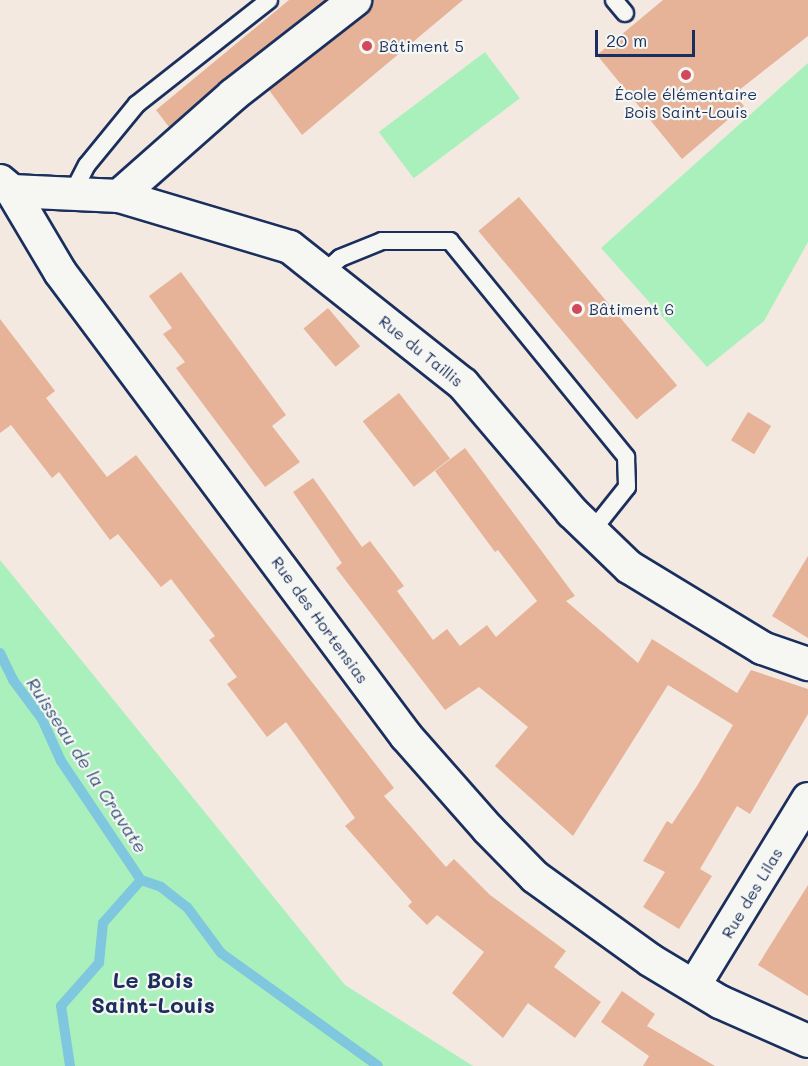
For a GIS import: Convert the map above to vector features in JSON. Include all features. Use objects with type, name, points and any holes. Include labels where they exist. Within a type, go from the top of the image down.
[{"type":"street","points":[[119,196],[233,95],[355,0]]},
{"type":"street","name":"Rue du Taillis","points":[[6,186],[119,196],[290,247],[463,384],[592,531],[629,567],[762,648],[808,664]]},
{"type":"street","name":"Rue des Hortensias","points":[[6,186],[60,272],[406,736],[535,877],[592,921],[694,986],[808,1041]]},
{"type":"street","name":"Rue des Lilas","points":[[694,986],[808,799]]},
{"type":"lane","points":[[73,192],[87,165],[137,104],[269,0]]},
{"type":"lane","points":[[323,273],[340,258],[382,241],[450,241],[626,457],[627,487],[592,531]]},
{"type":"green space","points":[[485,52],[520,98],[414,178],[379,132]]},
{"type":"green space","points":[[808,63],[808,242],[764,321],[707,367],[601,248]]},
{"type":"green space","points":[[0,560],[345,985],[473,1066],[0,1066]]},
{"type":"building","points":[[289,0],[326,0],[169,127],[156,110]]},
{"type":"building","name":"Bâtiment 5","points":[[373,0],[463,0],[302,135],[269,90],[366,14]]},
{"type":"building","name":"École élémentaire Bois Saint-Louis","points":[[663,0],[808,0],[808,36],[734,94],[744,106],[682,159],[597,55]]},
{"type":"building","name":"Bâtiment 6","points":[[519,197],[677,385],[637,420],[478,231]]},
{"type":"building","points":[[181,272],[286,415],[272,426],[300,462],[265,487],[176,368],[185,362],[163,334],[172,328],[149,296]]},
{"type":"building","points":[[328,308],[360,346],[336,367],[303,329]]},
{"type":"building","points":[[0,319],[55,391],[46,398],[107,477],[136,455],[394,788],[384,796],[446,867],[454,859],[490,895],[566,951],[554,967],[601,1002],[575,1038],[528,1003],[503,1038],[452,993],[484,952],[437,915],[427,925],[408,906],[412,902],[345,826],[355,818],[286,722],[267,737],[227,684],[237,677],[209,640],[215,636],[171,579],[161,587],[118,534],[110,540],[59,472],[52,478],[11,425],[0,433]]},
{"type":"building","points":[[399,393],[450,458],[414,487],[363,421]]},
{"type":"building","points":[[748,412],[771,426],[754,454],[731,440]]},
{"type":"building","points":[[465,448],[575,596],[566,601],[638,663],[652,639],[737,693],[751,670],[808,689],[808,714],[750,814],[737,806],[700,869],[712,876],[679,929],[643,907],[665,872],[643,861],[667,821],[672,824],[733,725],[668,685],[573,836],[495,766],[528,727],[479,687],[445,710],[336,568],[342,563],[293,492],[313,478],[362,547],[370,541],[404,586],[397,591],[433,640],[447,629],[460,646],[487,625],[496,637],[537,601],[498,550],[495,552],[435,471]]},
{"type":"building","points":[[808,556],[808,638],[772,616]]},
{"type":"building","points":[[808,885],[808,996],[758,965]]},
{"type":"building","points":[[622,991],[655,1014],[647,1026],[715,1066],[643,1066],[649,1056],[601,1022]]},
{"type":"waterway","name":"Ruisseau de la Cravate","points":[[0,653],[13,680],[42,719],[61,761],[141,880],[161,887],[187,907],[221,953],[378,1066]]},
{"type":"waterway","points":[[70,1066],[61,1006],[99,963],[103,923],[141,880]]},
{"type":"place","name":"Bâtiment 5","points":[[367,46]]},
{"type":"place","name":"École élémentaire Bois Saint-Louis","points":[[686,75]]},
{"type":"place","name":"Bâtiment 6","points":[[577,309]]},
{"type":"district","name":"Le Bois Saint-Louis","points":[[153,992]]}]
